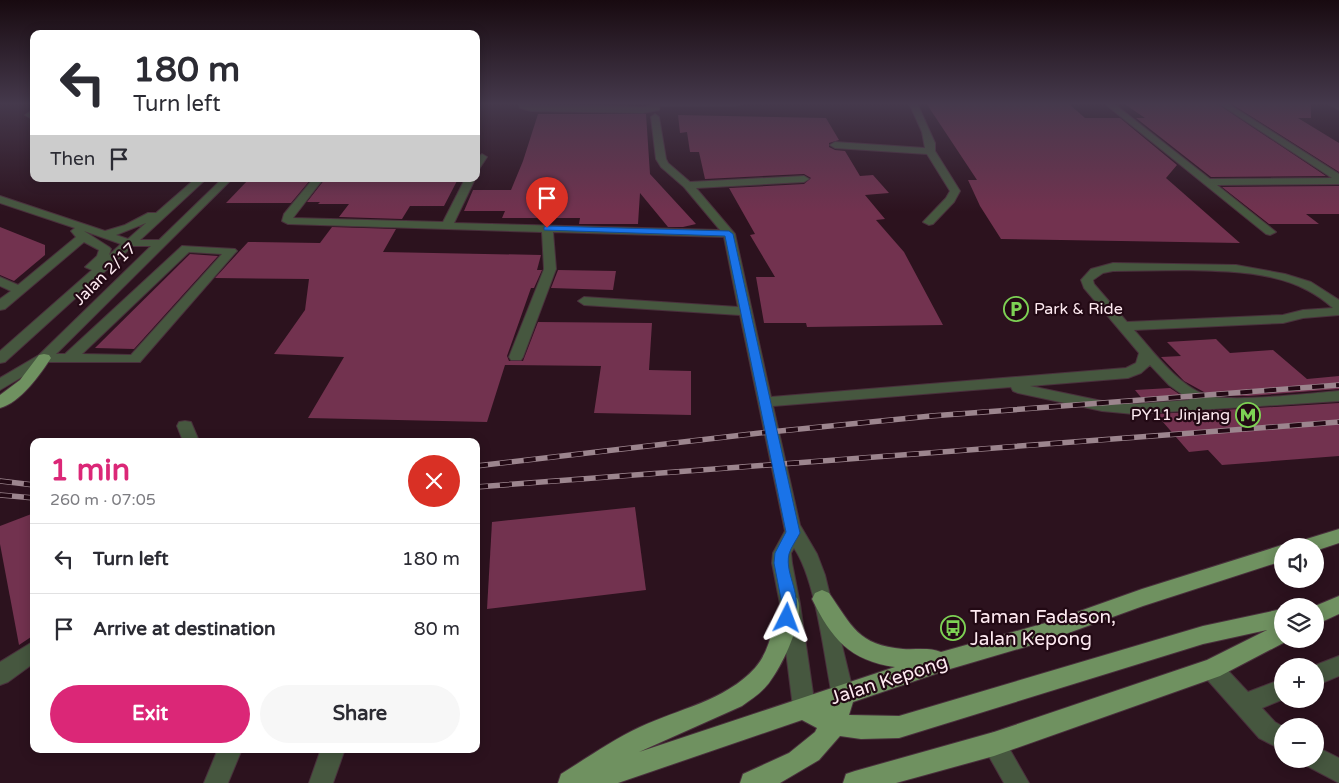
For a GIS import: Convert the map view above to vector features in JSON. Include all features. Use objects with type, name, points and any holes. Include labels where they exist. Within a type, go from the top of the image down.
[{"type":"main road","points":[[0,403],[25,383],[44,358]]},
{"type":"main road","points":[[1324,541],[1339,536]]},
{"type":"main road","name":"Jalan Kepong","points":[[583,783],[804,707],[950,659],[1050,631],[1142,598],[1274,556]]},
{"type":"main road","points":[[822,598],[848,637],[865,648],[901,660],[950,659]]},
{"type":"main road","points":[[570,783],[646,736],[723,704],[751,686],[773,660],[790,604]]},
{"type":"main road","points":[[804,707],[813,715],[836,724],[861,729],[898,727],[1203,635],[1274,620]]},
{"type":"main road","points":[[855,783],[994,744],[1212,669],[1274,637]]},
{"type":"main road","points":[[752,783],[782,771],[809,754],[836,724],[842,708],[843,695]]},
{"type":"street","points":[[658,140],[661,159],[664,165],[688,185],[729,234],[793,533],[810,558],[822,598],[843,695]]},
{"type":"street","points":[[929,140],[930,152],[956,191],[929,222]]},
{"type":"street","points":[[1154,140],[1270,232]]},
{"type":"street","points":[[1278,140],[1339,179]]},
{"type":"street","points":[[835,145],[930,152]]},
{"type":"street","points":[[688,185],[804,179]]},
{"type":"street","points":[[1207,182],[1339,179]]},
{"type":"street","name":"Jalan 2/17","points":[[0,359],[198,182]]},
{"type":"street","name":"Jalan 2/17","points":[[0,385],[44,358],[224,182]]},
{"type":"street","points":[[316,182],[288,216],[288,221],[729,234]]},
{"type":"street","points":[[447,226],[469,182]]},
{"type":"street","points":[[0,199],[129,244],[161,243]]},
{"type":"street","points":[[106,235],[129,227],[174,204]]},
{"type":"street","points":[[71,224],[83,237],[105,249],[102,258],[81,276],[81,286]]},
{"type":"street","points":[[516,357],[550,269],[547,228]]},
{"type":"street","points":[[0,306],[83,237]]},
{"type":"street","points":[[44,358],[135,359],[231,251],[186,248],[69,358]]},
{"type":"street","points":[[1221,404],[1192,397],[1173,381],[1122,326],[1088,285],[1087,280],[1093,272],[1113,267],[1246,269],[1269,273],[1308,286],[1339,306]]},
{"type":"street","points":[[0,282],[20,290]]},
{"type":"street","points":[[584,301],[746,311]]},
{"type":"street","points":[[1122,326],[1283,319],[1303,314],[1339,311]]},
{"type":"street","points":[[764,397],[790,400],[1128,373],[1143,366],[1146,360],[1146,352]]},
{"type":"street","points":[[994,384],[1102,406],[1134,409],[1339,396]]},
{"type":"street","points":[[184,426],[190,438]]},
{"type":"street","points":[[793,533],[782,553],[782,563],[790,604],[804,707]]},
{"type":"street","points":[[0,675],[30,654]]},
{"type":"street","points":[[1324,672],[1339,666]]},
{"type":"street","points":[[1212,669],[1243,705],[1267,730],[1274,734]]},
{"type":"street","points":[[1243,705],[1274,692]]},
{"type":"street","points":[[994,744],[1017,783]]},
{"type":"street","points":[[216,783],[228,753]]},
{"type":"street","points":[[321,783],[332,753]]},
{"type":"street","points":[[1324,763],[1339,771]]},
{"type":"building","points":[[530,140],[648,140],[650,174],[696,224],[683,227],[668,227],[640,193],[638,224],[579,224],[580,218],[502,218],[505,211],[464,211],[473,190],[511,190]]},
{"type":"building","points":[[688,140],[839,140],[829,143],[829,147],[845,151],[860,176],[873,175],[889,193],[865,195],[885,219],[876,220],[904,252],[943,325],[807,327],[806,323],[764,323],[756,277],[775,277],[750,235],[755,234],[729,188],[804,184],[811,178],[804,174],[705,179],[699,152],[690,152]]},
{"type":"building","points":[[950,140],[1146,140],[1177,165],[1166,178],[1240,243],[1001,239],[980,206],[968,180],[977,180]]},
{"type":"building","points":[[1163,140],[1271,140],[1326,176],[1211,177]]},
{"type":"building","points":[[1288,140],[1333,140],[1339,143],[1339,172]]},
{"type":"building","points":[[246,182],[308,182],[291,203],[226,203]]},
{"type":"building","points":[[323,182],[456,182],[444,206],[410,206],[402,219],[339,217],[349,204],[307,202]]},
{"type":"building","points":[[1339,186],[1339,214],[1306,214],[1319,224],[1269,224],[1222,187]]},
{"type":"building","points":[[0,227],[45,245],[45,255],[14,281],[0,275]]},
{"type":"building","points":[[332,227],[396,229],[383,252],[541,255],[537,270],[542,270],[534,288],[531,288],[507,356],[509,361],[523,361],[538,322],[652,323],[649,370],[691,371],[691,415],[594,413],[601,366],[505,365],[487,422],[308,418],[344,357],[274,354],[305,310],[309,279],[215,278],[248,242],[320,243]]},
{"type":"building","points":[[190,254],[218,256],[134,349],[95,348]]},
{"type":"building","points":[[558,270],[616,271],[613,290],[551,288]]},
{"type":"building","points":[[1216,339],[1230,353],[1273,350],[1307,379],[1339,376],[1339,389],[1248,396],[1214,395],[1204,392],[1184,381],[1161,357],[1181,356],[1167,342]]},
{"type":"building","points":[[1170,388],[1185,398],[1144,401],[1135,390]]},
{"type":"building","points":[[1339,403],[1339,456],[1222,465],[1208,450],[1189,452],[1156,414]]},
{"type":"building","points":[[635,507],[646,590],[487,609],[492,522]]},
{"type":"building","points":[[30,515],[30,638],[19,645],[0,544],[0,526]]},
{"type":"railway","points":[[480,466],[760,433],[931,416],[1339,385]]},
{"type":"railway","points":[[480,487],[1339,422]]},
{"type":"railway","points":[[0,481],[30,485]]},
{"type":"railway","points":[[0,495],[30,498]]},
{"type":"place","name":"Park & Ride","points":[[1016,309]]},
{"type":"place","name":"PY11 Jinjang","points":[[1248,415]]},
{"type":"place","name":"Taman Fadason, Jalan Kepong","points":[[953,628]]},
{"type":"route","points":[[547,228],[729,234],[793,533],[782,553],[782,563],[790,604],[787,618]]}]
